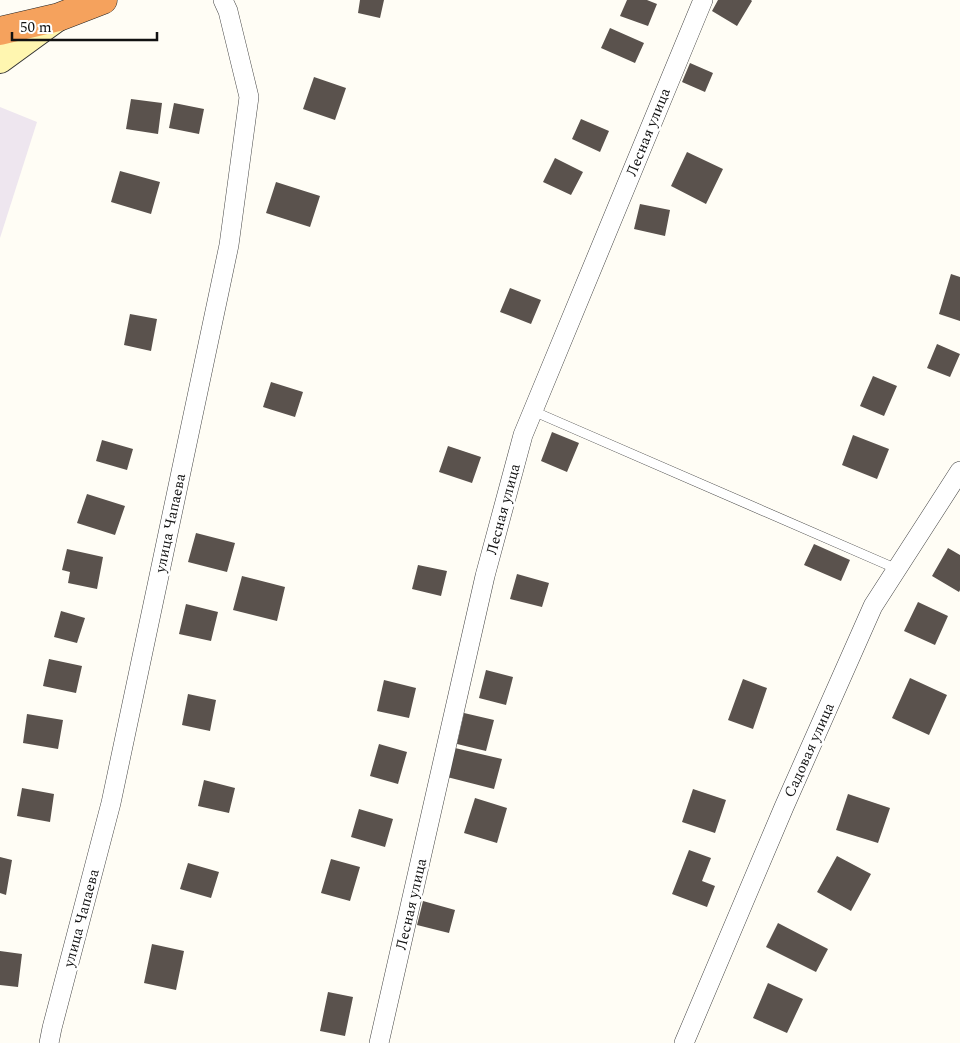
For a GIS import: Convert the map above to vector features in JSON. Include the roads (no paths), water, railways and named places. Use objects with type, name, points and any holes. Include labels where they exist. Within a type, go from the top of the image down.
[{"type":"highway","points":[[0,31],[59,17],[103,0]]},
{"type":"street","name":"улица Чапаева","points":[[50,1043],[52,1028],[111,803],[229,245],[249,97],[228,11],[223,0]]},
{"type":"street","name":"Лесная улица","points":[[379,1043],[485,576],[523,435],[703,0]]},
{"type":"street","points":[[0,60],[59,17]]},
{"type":"street","name":"Садовая улица","points":[[684,1043],[780,816],[872,606],[960,471]]},
{"type":"lane","points":[[533,411],[897,569]]}]
